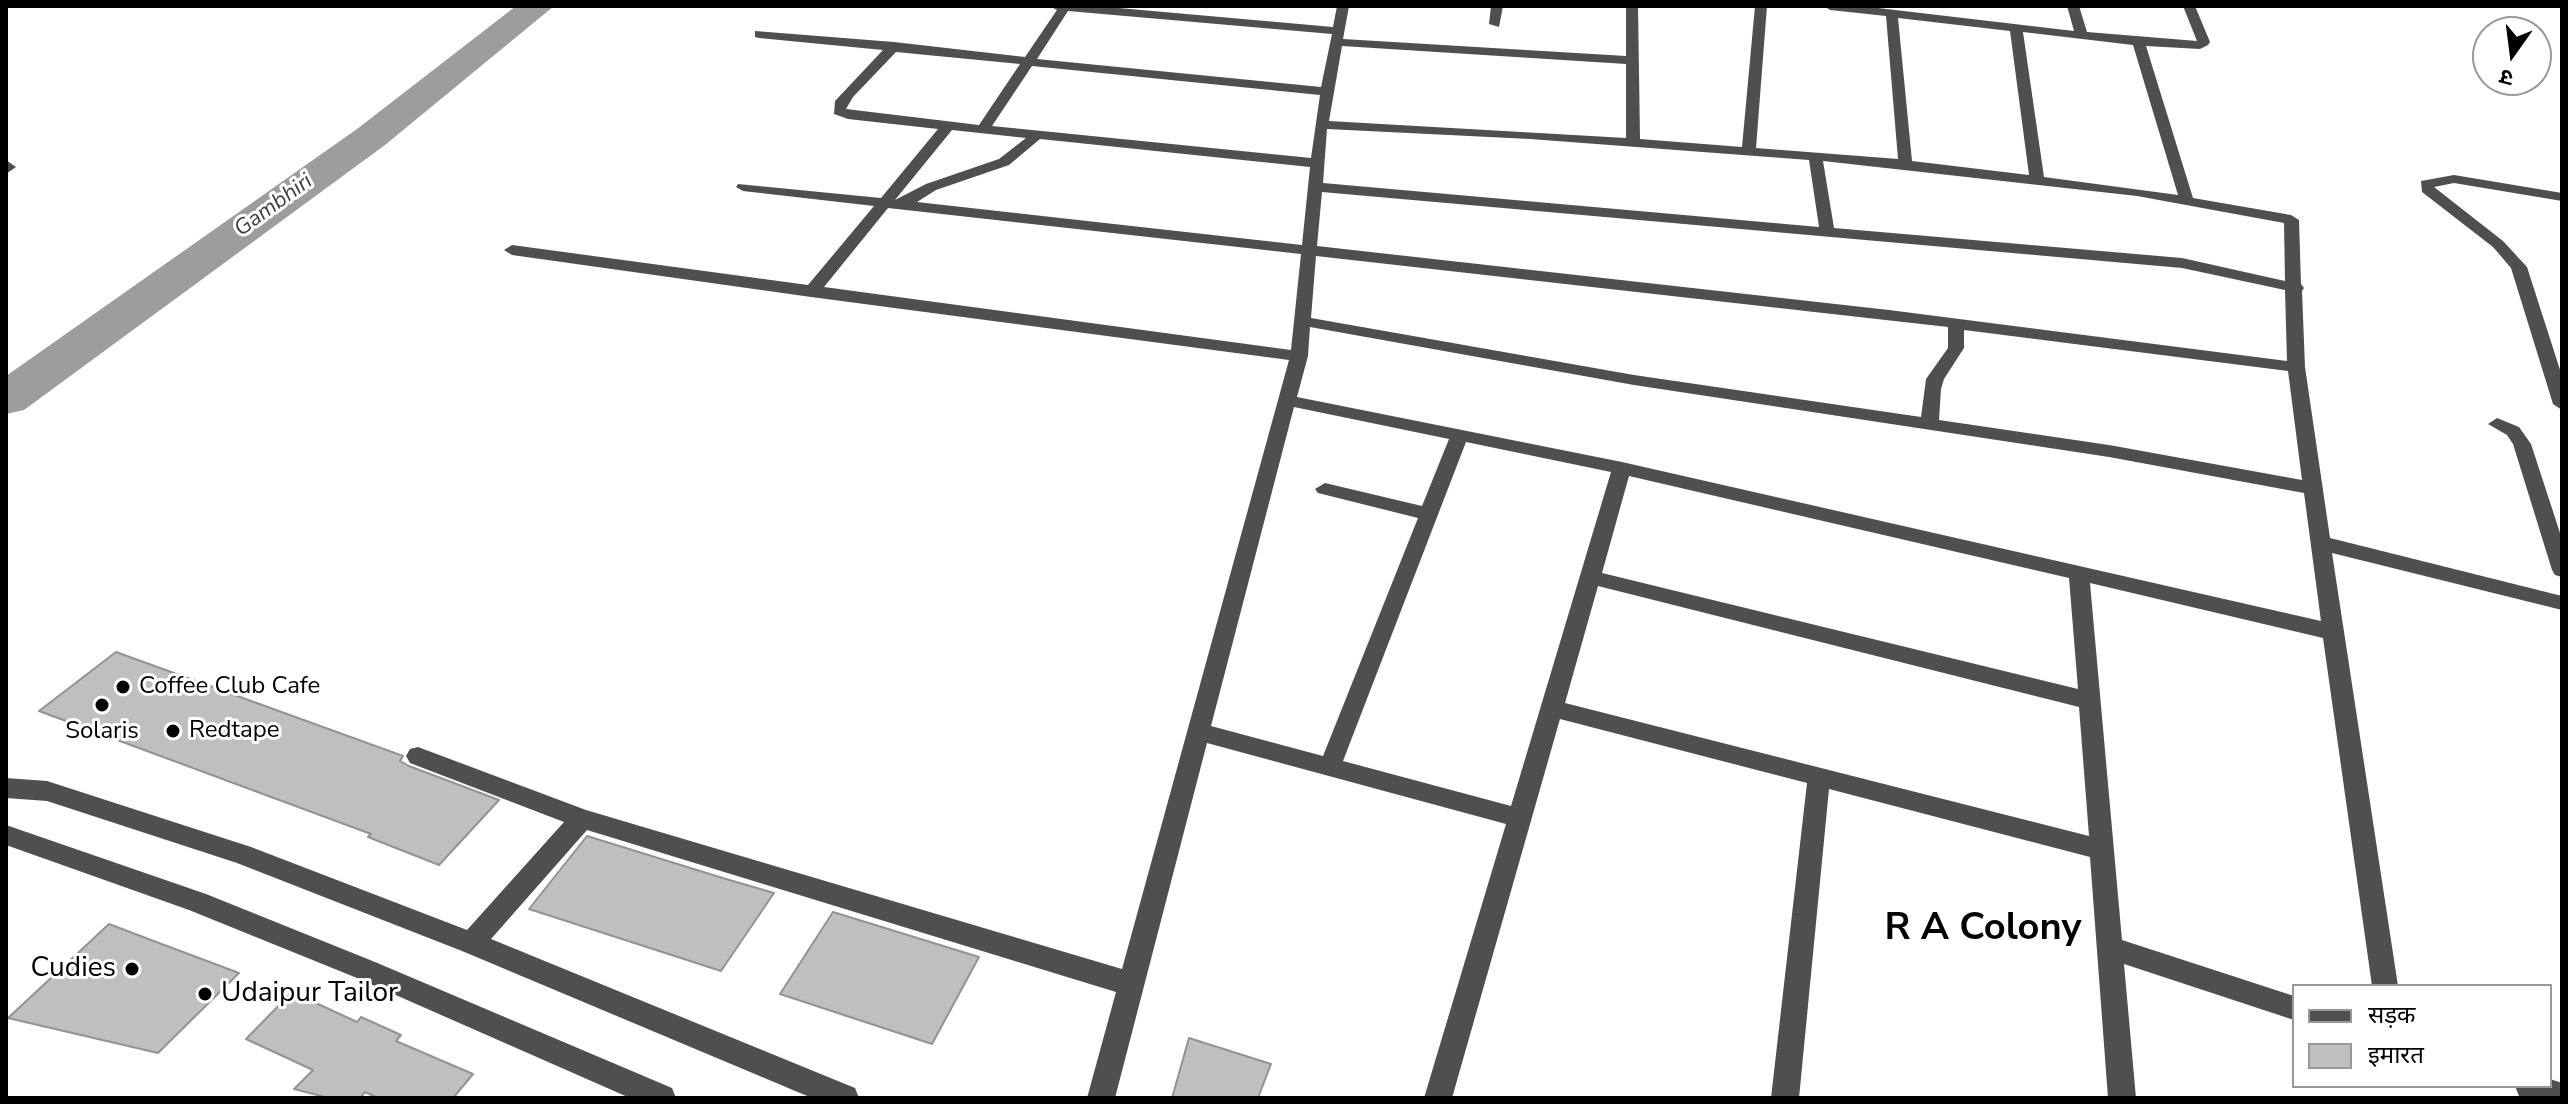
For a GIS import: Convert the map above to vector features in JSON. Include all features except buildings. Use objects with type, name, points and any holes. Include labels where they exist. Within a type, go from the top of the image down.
[{"type":"street","points":[[1055,6],[1338,36],[1630,60]]},
{"type":"street","points":[[1101,1098],[1299,356],[1321,125],[1343,6]]},
{"type":"street","points":[[1495,24],[1497,6]]},
{"type":"street","points":[[1632,6],[1633,142]]},
{"type":"street","points":[[1749,151],[1761,6]]},
{"type":"street","points":[[1830,6],[1892,14],[1940,13],[2016,29],[2183,47],[2204,42],[2189,6]]},
{"type":"street","points":[[2073,6],[2082,37]]},
{"type":"street","points":[[983,130],[1065,7]]},
{"type":"street","points":[[1892,14],[1905,164]]},
{"type":"street","points":[[2016,29],[2037,177]]},
{"type":"street","points":[[759,34],[1327,92]]},
{"type":"street","points":[[2138,42],[2187,201]]},
{"type":"street","points":[[894,46],[848,94],[839,111],[848,115],[983,130],[1317,163]]},
{"type":"street","points":[[1321,125],[1633,142],[1905,164],[2037,177],[2291,220],[2290,250],[2296,288],[2296,367],[2385,984]]},
{"type":"street","points":[[811,292],[948,126]]},
{"type":"street","points":[[901,205],[931,187],[1004,162],[1037,135]]},
{"type":"street","points":[[1815,156],[1827,232]]},
{"type":"street","points":[[2562,197],[2454,179],[2426,184],[2429,192],[2498,244],[2519,267],[2562,404]]},
{"type":"street","points":[[743,187],[1309,249],[2296,367]]},
{"type":"street","points":[[1315,187],[2182,263],[2296,288]]},
{"type":"street","points":[[512,250],[1299,356]]},
{"type":"street","points":[[1302,321],[1634,380],[1930,423],[2313,488]]},
{"type":"street","points":[[1930,423],[1932,389],[1956,348],[1956,324]]},
{"type":"street","points":[[1286,400],[1622,468],[2333,632]]},
{"type":"street","points":[[2497,424],[2513,431],[2522,444],[2562,570]]},
{"type":"street","points":[[1330,766],[1460,435]]},
{"type":"street","points":[[1438,1098],[1622,468]]},
{"type":"street","points":[[1325,489],[1428,514]]},
{"type":"street","points":[[2321,543],[2562,603]]},
{"type":"street","points":[[2079,571],[2122,1098]]},
{"type":"street","points":[[1590,577],[2090,701]]},
{"type":"street","points":[[1552,708],[2102,850]]},
{"type":"street","points":[[1199,732],[1520,818]]},
{"type":"street","points":[[418,756],[582,819],[1131,984]]},
{"type":"street","points":[[1785,1098],[1819,776]]},
{"type":"street","points":[[6,788],[47,791],[242,854],[471,943],[845,1098]]},
{"type":"street","points":[[471,943],[582,819]]},
{"type":"street","points":[[6,835],[211,907],[662,1098]]},
{"type":"street","points":[[2110,948],[2292,1007]]},
{"type":"street","points":[[2535,1088],[2562,1097]]},
{"type":"waterway","name":"Gambhiri","points":[[6,399],[371,137],[537,6]]},
{"type":"place","name":"Coffee Club Cafe","points":[[123,687]]},
{"type":"place","name":"Solaris","points":[[102,705]]},
{"type":"place","name":"Redtape","points":[[173,731]]},
{"type":"place","name":"Cudies","points":[[132,969]]},
{"type":"place","name":"Udaipur Tailor","points":[[205,994]]},
{"type":"district","name":"R A Colony","points":[[1983,930]]}]
